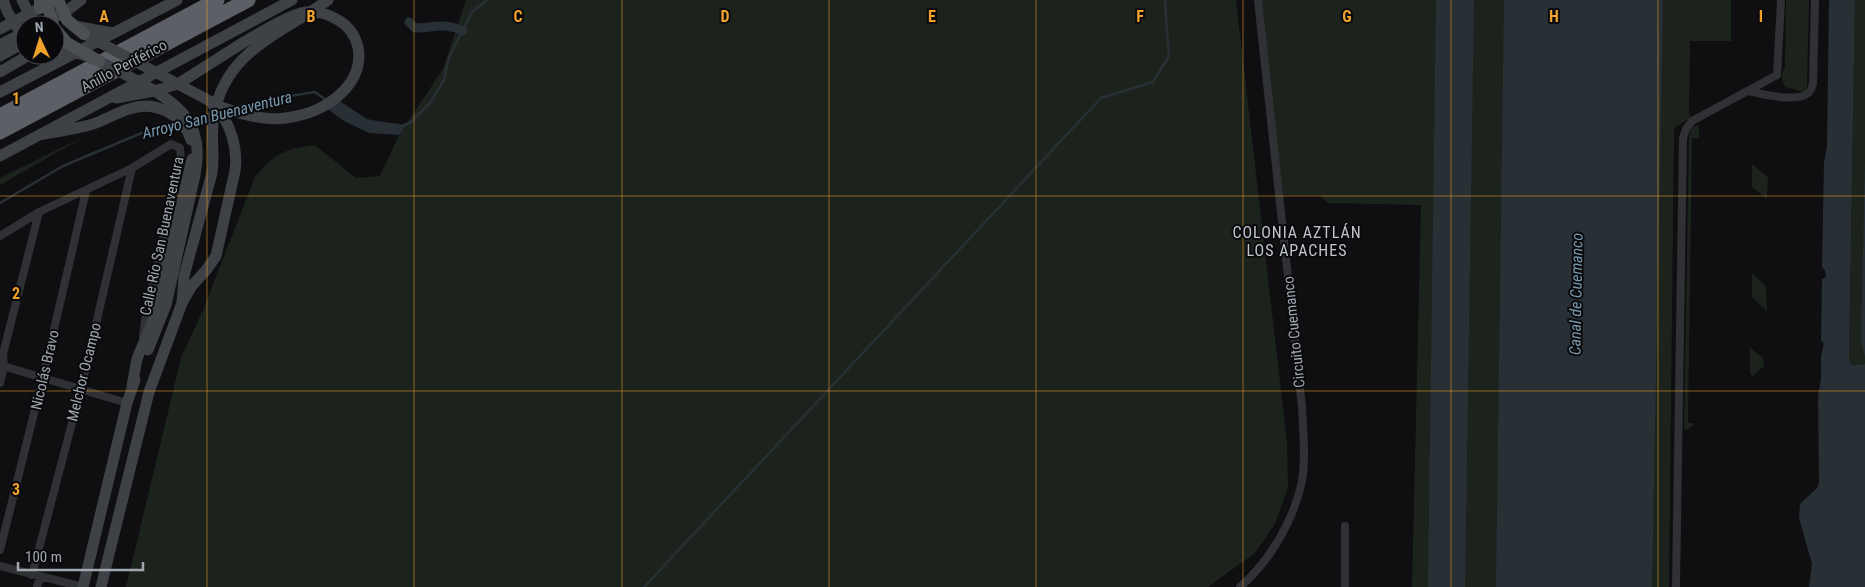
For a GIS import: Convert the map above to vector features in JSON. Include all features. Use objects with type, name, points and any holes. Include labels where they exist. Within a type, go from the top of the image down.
[{"type":"highway","name":"Anillo Periférico","points":[[0,116],[217,0]]},
{"type":"highway","name":"Anillo Periférico","points":[[0,132],[248,0]]},
{"type":"main road","points":[[3,0],[14,22]]},
{"type":"main road","points":[[22,0],[39,5],[50,12],[81,0]]},
{"type":"main road","points":[[0,29],[39,5],[57,0],[67,20],[84,34]]},
{"type":"main road","points":[[0,92],[177,0]]},
{"type":"main road","points":[[0,156],[292,0]]},
{"type":"main road","points":[[182,303],[184,276],[212,173],[214,157],[213,124],[217,103],[226,80],[235,66],[260,43],[328,0]]},
{"type":"main road","points":[[51,15],[63,6]]},
{"type":"main road","points":[[63,6],[75,26],[113,33]]},
{"type":"main road","points":[[65,30],[84,34],[205,98],[221,107],[247,115],[272,119],[293,117],[312,112],[335,98],[351,82],[358,66],[359,52],[354,35],[342,22],[326,14],[313,12],[295,16],[244,42],[178,84],[154,92],[107,99]]},
{"type":"main road","points":[[0,45],[15,39]]},
{"type":"main road","points":[[65,41],[173,102],[188,122],[196,141],[197,163],[166,305],[145,349]]},
{"type":"main road","points":[[0,56],[15,44]]},
{"type":"main road","points":[[65,51],[99,61]]},
{"type":"main road","points":[[0,72],[15,63]]},
{"type":"main road","points":[[101,587],[149,392],[182,303],[191,287],[207,270],[216,256],[236,164],[229,128],[217,109],[205,98]]},
{"type":"main road","points":[[39,135],[95,124],[131,108],[152,107],[175,116],[183,124],[188,133],[192,151],[191,167],[155,315],[127,403],[83,587]]},
{"type":"street","name":"Circuito Cuemanco","points":[[1240,587],[1258,570],[1286,525],[1298,498],[1304,458],[1302,407],[1258,0]]},
{"type":"street","points":[[1676,587],[1683,138],[1686,129],[1692,121],[1777,75],[1781,0]]},
{"type":"street","points":[[1748,91],[1792,98],[1803,96],[1810,92],[1813,84],[1816,0]]},
{"type":"street","name":"Calle Río San Buenaventura","points":[[0,236],[39,212],[132,168],[171,144],[180,148],[181,159],[146,314],[145,349]]},
{"type":"street","name":"Melchor Ocampo","points":[[37,587],[36,576],[132,168]]},
{"type":"street","name":"Nicolás Bravo","points":[[0,550],[43,377],[86,190]]},
{"type":"street","points":[[0,383],[3,354],[39,212]]},
{"type":"street","points":[[2,366],[127,403]]},
{"type":"street","points":[[1345,526],[1345,587]]},
{"type":"street","points":[[0,566],[83,587]]},
{"type":"shaded area","points":[[466,0],[1236,0],[1287,443],[1288,487],[1275,524],[1255,553],[1208,587],[126,587],[181,358],[203,310],[255,177],[275,157],[296,148],[315,145],[356,178],[380,176],[399,135],[443,69]]},
{"type":"shaded area","points":[[1260,0],[1731,0],[1731,41],[1690,41],[1690,118],[1674,128],[1669,587],[1412,587],[1421,205],[1328,203],[1320,195],[1283,195]]},
{"type":"shaded area","points":[[1786,0],[1809,0],[1807,86],[1804,92],[1786,87],[1782,80],[1785,67]]},
{"type":"shaded area","points":[[1855,0],[1865,0],[1865,364],[1852,365],[1849,359]]},
{"type":"shaded area","points":[[1697,125],[1699,126],[1699,138],[1692,138],[1688,423],[1693,423],[1693,425],[1687,430],[1684,429],[1689,134],[1692,128]]},
{"type":"shaded area","points":[[87,135],[0,185],[0,178]]},
{"type":"shaded area","points":[[1752,164],[1768,177],[1767,199],[1752,187]]},
{"type":"shaded area","points":[[1752,273],[1766,286],[1767,311],[1752,297]]},
{"type":"shaded area","points":[[1750,348],[1763,358],[1764,366],[1753,376],[1750,374]]},
{"type":"water","points":[[1436,0],[1474,0],[1465,587],[1428,587]]},
{"type":"water","name":"Canal de Cuemanco","points":[[1504,0],[1663,0],[1652,587],[1496,587]]},
{"type":"water","points":[[1829,0],[1855,0],[1849,359],[1852,365],[1865,364],[1865,587],[1809,587],[1812,564],[1799,518],[1800,504],[1817,488],[1819,483],[1818,396],[1824,343],[1821,341],[1822,279],[1826,277],[1825,270],[1822,267],[1824,163],[1827,146]]},
{"type":"water","points":[[335,98],[367,119],[406,125],[399,135],[369,133],[344,121],[325,107]]},
{"type":"water","points":[[1865,160],[1865,357],[1861,341]]},
{"type":"waterway","name":"Arroyo San Buenaventura","points":[[404,125],[410,123],[430,103],[444,80],[449,57],[472,12],[487,0]]},
{"type":"waterway","points":[[644,587],[1101,98],[1153,82],[1169,56],[1165,0]]},
{"type":"waterway","points":[[409,22],[415,28],[445,26],[463,31]]},
{"type":"waterway","name":"Arroyo San Buenaventura","points":[[236,107],[259,101],[315,92],[326,100]]},
{"type":"waterway","name":"Arroyo San Buenaventura","points":[[190,118],[211,113]]},
{"type":"waterway","name":"Arroyo San Buenaventura","points":[[0,203],[63,166],[156,127],[175,122]]},
{"type":"district","name":"COLONIA AZTLÁN LOS APACHES","points":[[1297,241]]}]
